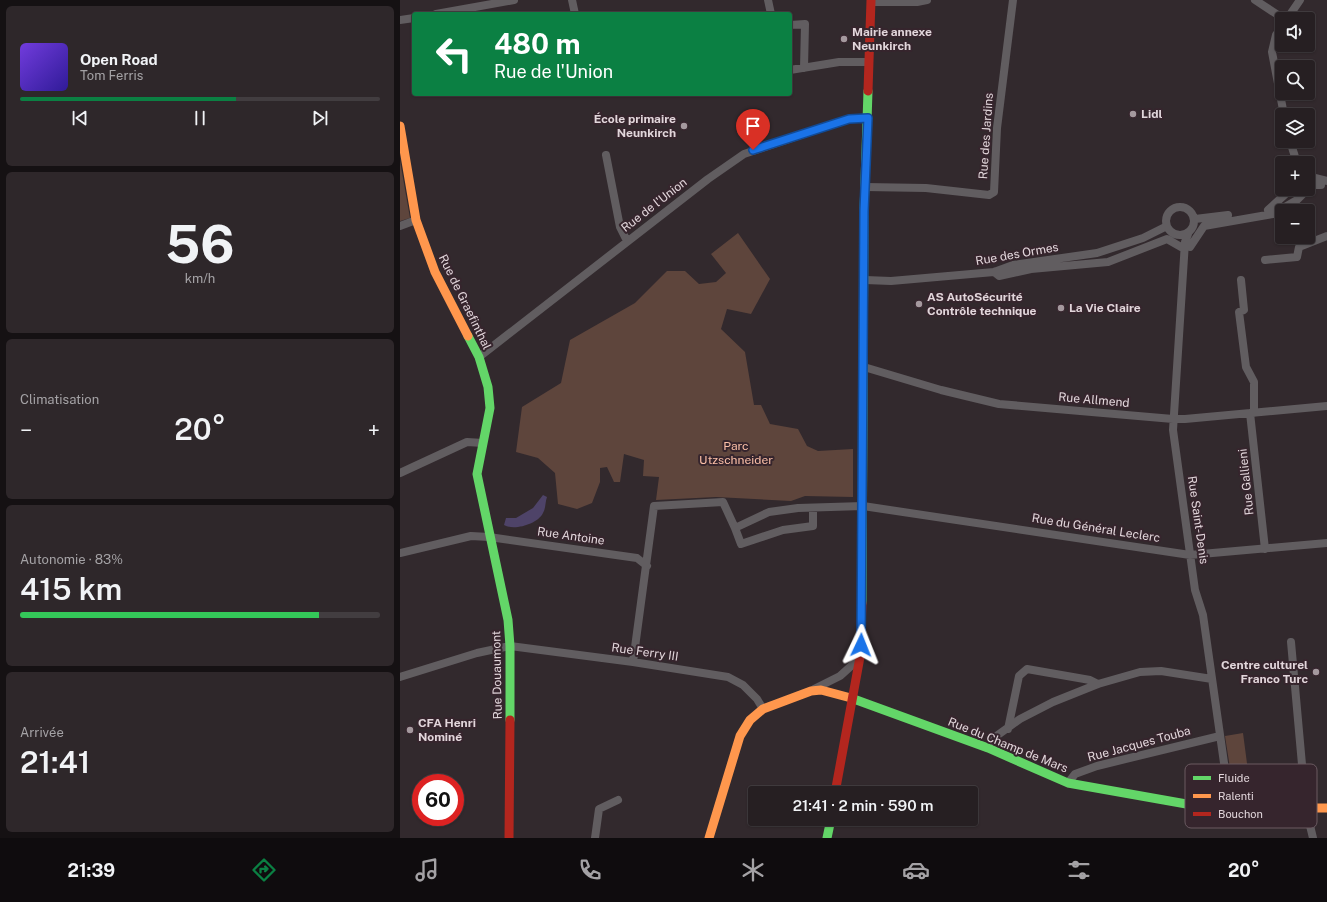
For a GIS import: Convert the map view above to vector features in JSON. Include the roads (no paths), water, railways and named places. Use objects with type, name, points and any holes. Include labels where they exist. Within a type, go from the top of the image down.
[{"type":"street","points":[[447,12],[514,0]]},
{"type":"street","points":[[572,0],[575,12]]},
{"type":"street","points":[[768,0],[771,12]]},
{"type":"street","points":[[836,786],[860,657],[863,506],[865,187],[871,1],[917,2],[927,0]]},
{"type":"street","name":"Rue des Jardins","points":[[865,187],[926,188],[989,195],[994,192],[997,128],[1013,0]]},
{"type":"street","points":[[1255,0],[1275,12]]},
{"type":"street","points":[[1291,12],[1300,0]]},
{"type":"street","points":[[400,20],[412,18]]},
{"type":"street","points":[[792,25],[805,24],[804,68]]},
{"type":"street","points":[[1275,39],[1272,52],[1283,108]]},
{"type":"street","points":[[792,70],[840,62],[870,62]]},
{"type":"street","name":"Rue de l'Union","points":[[479,357],[627,241],[708,179],[744,154],[849,119],[868,118]]},
{"type":"street","name":"Rue de Graefinthal","points":[[400,126],[416,220],[435,272],[479,357],[488,387],[490,408],[483,443]]},
{"type":"street","points":[[606,155],[620,227],[627,241]]},
{"type":"street","points":[[1268,210],[1284,196]]},
{"type":"street","points":[[1194,219],[1281,208],[1294,196]]},
{"type":"street","points":[[994,272],[999,276],[1031,269],[1108,262],[1167,239],[1180,247],[1184,245],[1190,247],[1204,226],[1273,214],[1297,200],[1301,196]]},
{"type":"street","points":[[1177,208],[1186,208],[1190,211],[1194,219],[1193,227],[1188,234],[1178,235],[1167,226],[1168,215],[1177,208]]},
{"type":"street","points":[[400,226],[416,220]]},
{"type":"street","name":"Rue des Ormes","points":[[865,280],[891,281],[994,272],[1013,265],[1097,253],[1143,238],[1167,226]]},
{"type":"street","name":"Rue Saint-Denis","points":[[1188,234],[1184,245],[1173,419],[1195,590],[1203,616],[1224,764]]},
{"type":"street","points":[[1265,260],[1297,257],[1299,247],[1327,236]]},
{"type":"street","name":"Rue Gallieni","points":[[1240,280],[1244,310],[1239,312],[1246,367],[1254,382],[1252,413],[1266,548]]},
{"type":"street","name":"Rue Allmend","points":[[864,367],[940,390],[999,404],[1173,419],[1327,406]]},
{"type":"street","points":[[400,473],[467,442],[483,443]]},
{"type":"street","name":"Rue Douaumont","points":[[483,443],[477,474],[489,537],[508,620],[510,646],[510,838]]},
{"type":"street","points":[[633,662],[654,506],[723,502],[741,544],[783,530],[814,526],[813,508]]},
{"type":"street","name":"Rue du Général Leclerc","points":[[735,528],[769,512],[863,506],[1190,555],[1327,543]]},
{"type":"street","name":"Rue Antoine","points":[[400,553],[471,536],[489,537],[637,558],[647,566]]},
{"type":"street","points":[[1290,642],[1302,764]]},
{"type":"street","name":"Rue Ferry III","points":[[400,677],[477,653],[510,646],[633,662],[728,677],[744,685],[763,709]]},
{"type":"street","points":[[710,838],[740,736],[750,720],[763,709],[840,676],[860,657]]},
{"type":"street","points":[[1008,729],[1019,676],[1027,668],[1090,680],[1098,684]]},
{"type":"street","points":[[988,748],[995,737],[1020,719],[1053,702],[1098,684],[1140,672],[1161,671],[1212,679]]},
{"type":"street","name":"Rue du Champ de Mars","points":[[810,690],[829,691],[852,698],[988,748],[1051,777],[1068,783],[1185,804]]},
{"type":"street","name":"Rue Jacques Touba","points":[[1068,783],[1075,774],[1097,766],[1220,736]]},
{"type":"street","points":[[595,838],[599,809],[618,800]]},
{"type":"street","name":"Rue du Champ de Mars","points":[[1317,808],[1327,808]]},
{"type":"street","points":[[827,838],[830,826]]},
{"type":"street","points":[[1311,828],[1313,838]]},
{"type":"place","name":"Mairie annexe Neunkirch","points":[[844,39]]},
{"type":"place","name":"Lidl","points":[[1133,114]]},
{"type":"place","name":"École primaire Neunkirch","points":[[684,126]]},
{"type":"place","name":"AS AutoSécurité Contrôle technique","points":[[919,304]]},
{"type":"place","name":"La Vie Claire","points":[[1061,308]]},
{"type":"place","name":"Centre culturel Franco Turc","points":[[1316,672]]},
{"type":"place","name":"CFA Henri Nominé","points":[[410,730]]},
{"type":"park label","name":"Parc Utzschneider","points":[[736,453]]}]
